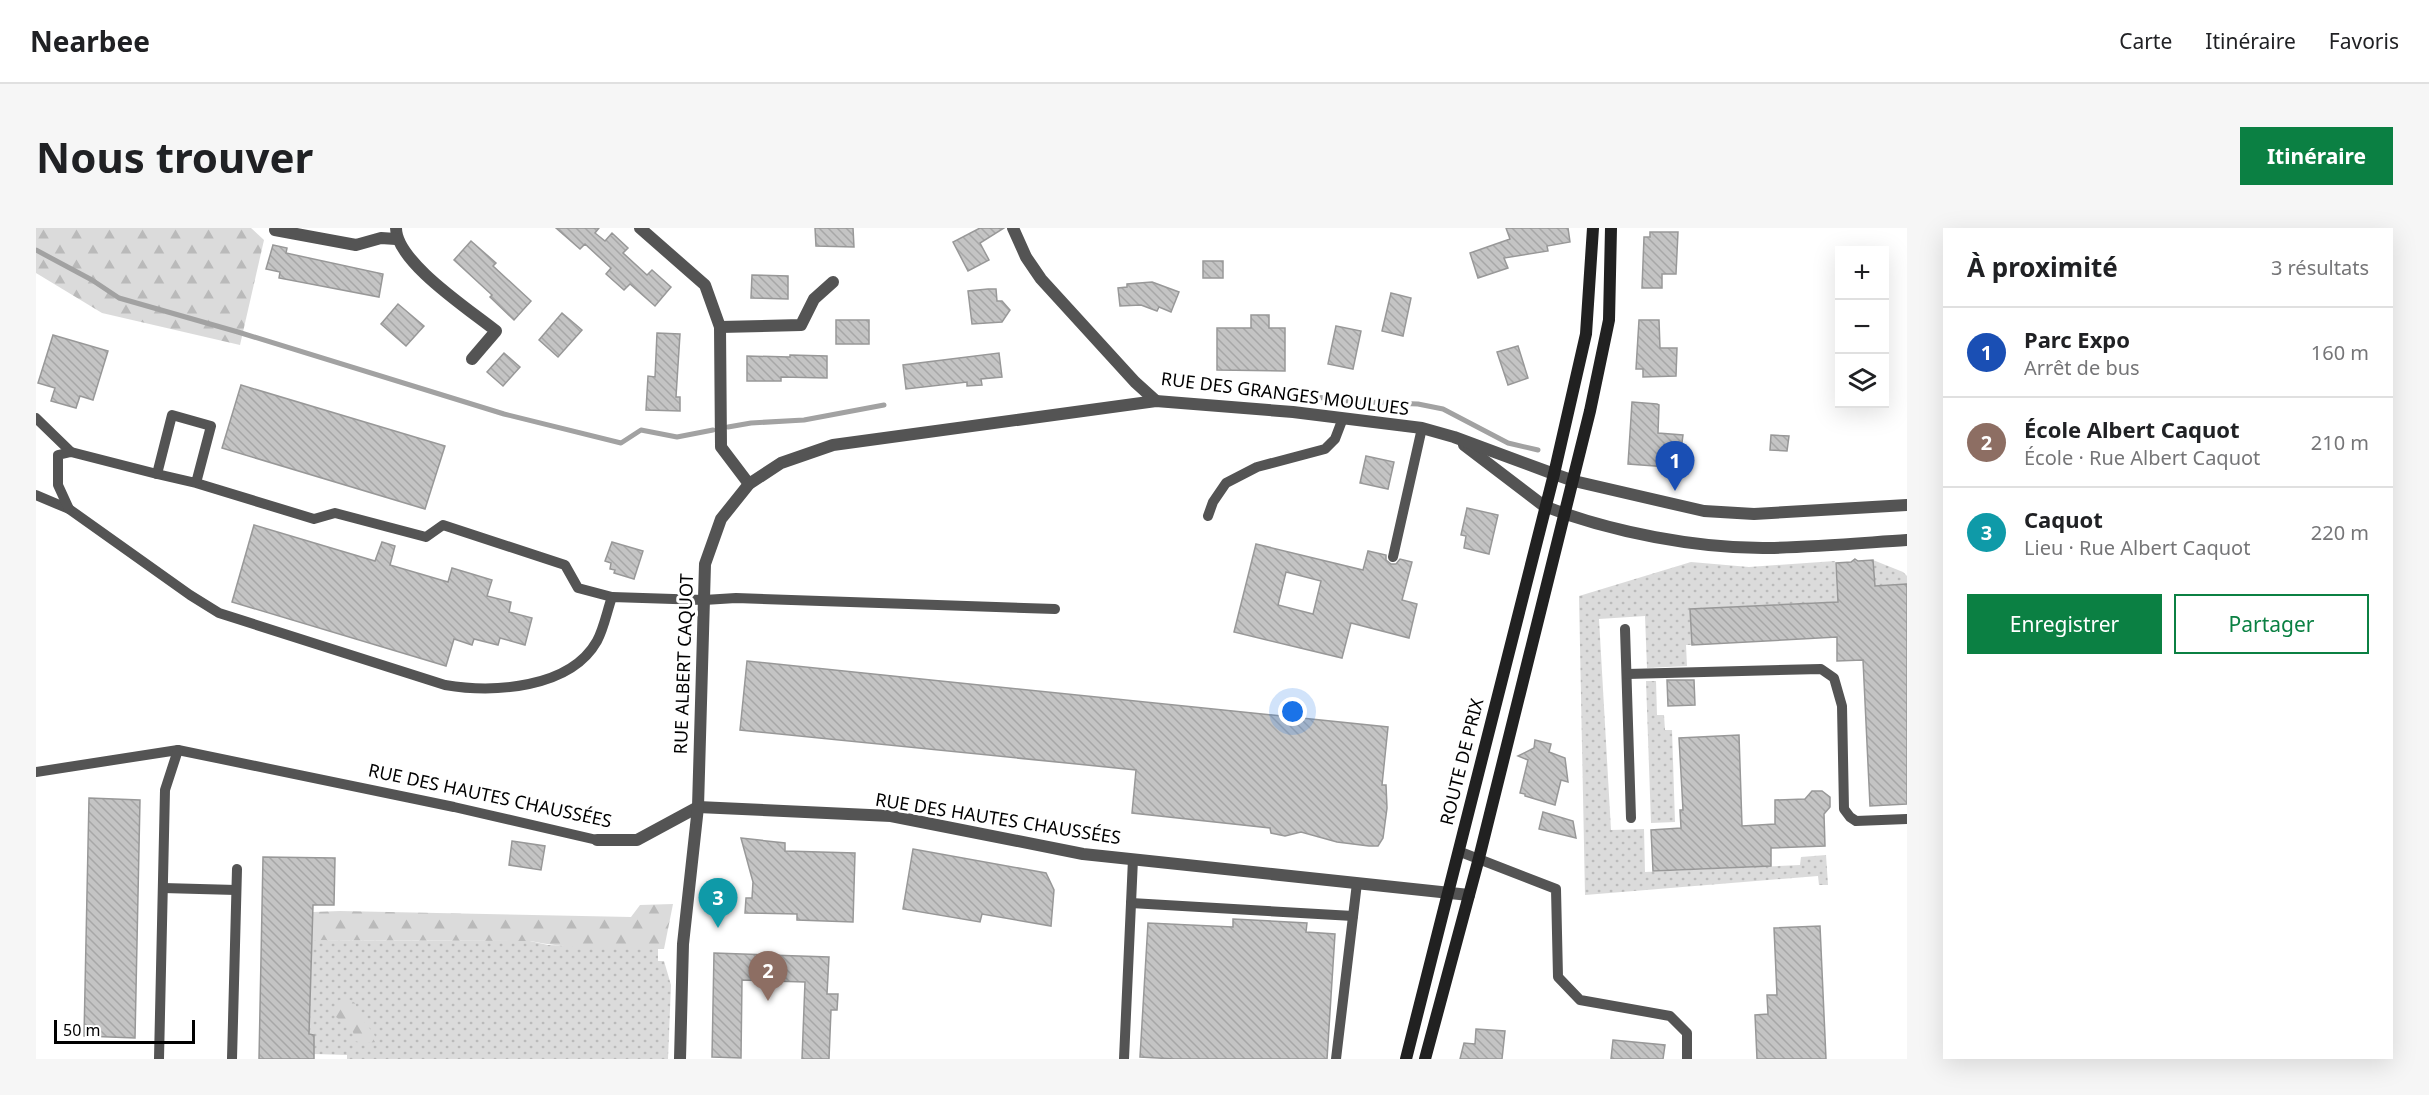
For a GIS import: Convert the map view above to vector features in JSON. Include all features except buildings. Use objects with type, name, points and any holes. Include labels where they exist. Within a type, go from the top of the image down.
[{"type":"main road","name":"ROUTE DE PRIX","points":[[1406,1059],[1544,506],[1554,474],[1586,334],[1593,228]]},
{"type":"main road","points":[[1425,1059],[1479,858],[1574,481],[1609,320],[1611,228]]},
{"type":"street","points":[[640,228],[705,285],[720,327],[721,447],[749,484]]},
{"type":"street","name":"RUE DES GRANGES MOULUES","points":[[1013,228],[1026,257],[1041,279],[1135,382],[1156,400],[1422,428],[1454,437],[1554,474]]},
{"type":"street","points":[[275,230],[356,245],[396,234],[417,267],[496,331],[472,359]]},
{"type":"street","points":[[720,327],[801,325],[814,299],[833,282]]},
{"type":"street","name":"RUE ALBERT CAQUOT","points":[[680,1059],[683,944],[698,807],[705,564],[721,519],[749,484],[781,463],[833,445],[1156,400]]},
{"type":"street","name":"RUE DES GRANGES MOULUES","points":[[1454,437],[1544,506],[1565,514],[1681,543],[1767,548],[1907,540]]},
{"type":"street","points":[[1554,474],[1574,481],[1704,511],[1754,514],[1907,505]]},
{"type":"street","name":"RUE DES HAUTES CHAUSSÉES","points":[[597,840],[637,840],[698,807],[891,816],[1083,854],[1469,895]]},
{"type":"lane","points":[[157,474],[172,415],[211,426],[196,483]]},
{"type":"lane","points":[[36,418],[71,452]]},
{"type":"lane","points":[[1208,516],[1213,502],[1226,483],[1257,467],[1325,449],[1335,439],[1342,418]]},
{"type":"lane","points":[[1393,557],[1422,428]]},
{"type":"lane","points":[[69,509],[58,485],[56,468],[58,455],[71,452],[196,483],[314,519],[335,513],[426,537],[443,525],[566,565],[578,588],[612,597],[704,600],[736,598],[1055,609]]},
{"type":"lane","points":[[36,495],[69,509],[219,613],[445,685],[469,689],[525,685],[552,677],[573,667],[597,641],[612,597]]},
{"type":"lane","points":[[1625,629],[1631,818]]},
{"type":"lane","points":[[1627,674],[1821,669],[1834,678],[1842,706],[1842,799],[1844,808],[1856,821],[1907,819]]},
{"type":"lane","points":[[36,772],[178,750],[165,790],[159,1059]]},
{"type":"lane","name":"RUE DES HAUTES CHAUSSÉES","points":[[178,750],[454,807],[597,840]]},
{"type":"lane","points":[[1458,851],[1556,889],[1558,977],[1580,1000],[1670,1016],[1687,1033],[1687,1059]]},
{"type":"lane","points":[[1124,1059],[1133,859]]},
{"type":"lane","points":[[232,1059],[237,869]]},
{"type":"lane","points":[[1336,1059],[1357,883]]},
{"type":"lane","points":[[163,888],[236,890]]},
{"type":"lane","points":[[1131,903],[1353,916]]},
{"type":"green space","points":[[36,228],[251,228],[264,240],[240,345],[102,313],[36,273]]},
{"type":"green space","points":[[1873,560],[1903,572],[1907,576],[1907,584],[1875,586]]},
{"type":"green space","points":[[1835,561],[1838,605],[1826,602],[1691,609],[1692,645],[1686,645],[1687,666],[1647,668],[1645,616],[1599,619],[1611,830],[1644,829],[1645,872],[1800,865],[1801,857],[1826,855],[1828,885],[1819,885],[1818,876],[1585,895],[1579,596],[1691,562],[1749,567]]},
{"type":"green space","points":[[1646,681],[1656,681],[1657,715],[1664,715],[1665,730],[1672,730],[1675,822],[1651,823]]},
{"type":"green space","points":[[673,904],[664,949],[580,947],[530,941],[312,940],[313,912],[631,917],[640,905]]},
{"type":"green space","points":[[312,940],[530,941],[548,945],[658,949],[658,961],[664,961],[671,985],[668,1059],[347,1059],[347,1055],[314,1054],[314,1035],[309,1034]]},
{"type":"green space","points":[[339,1000],[350,1000],[355,1003],[359,1015],[374,1034],[377,1042],[355,1041],[353,1032],[335,1016],[335,1007]]},
{"type":"waterway","points":[[36,250],[92,280],[119,298],[504,414],[621,443],[641,430],[677,437],[713,430]]},
{"type":"waterway","points":[[1318,397],[1340,401],[1418,404],[1443,409],[1508,443],[1538,450]]},
{"type":"waterway","points":[[728,427],[751,423],[804,420],[884,405]]},
{"type":"place","name":"Parc Expo","points":[[1675,491]]},
{"type":"place","name":"Caquot","points":[[718,928]]},
{"type":"place","name":"École Albert Caquot","points":[[768,1001]]}]
